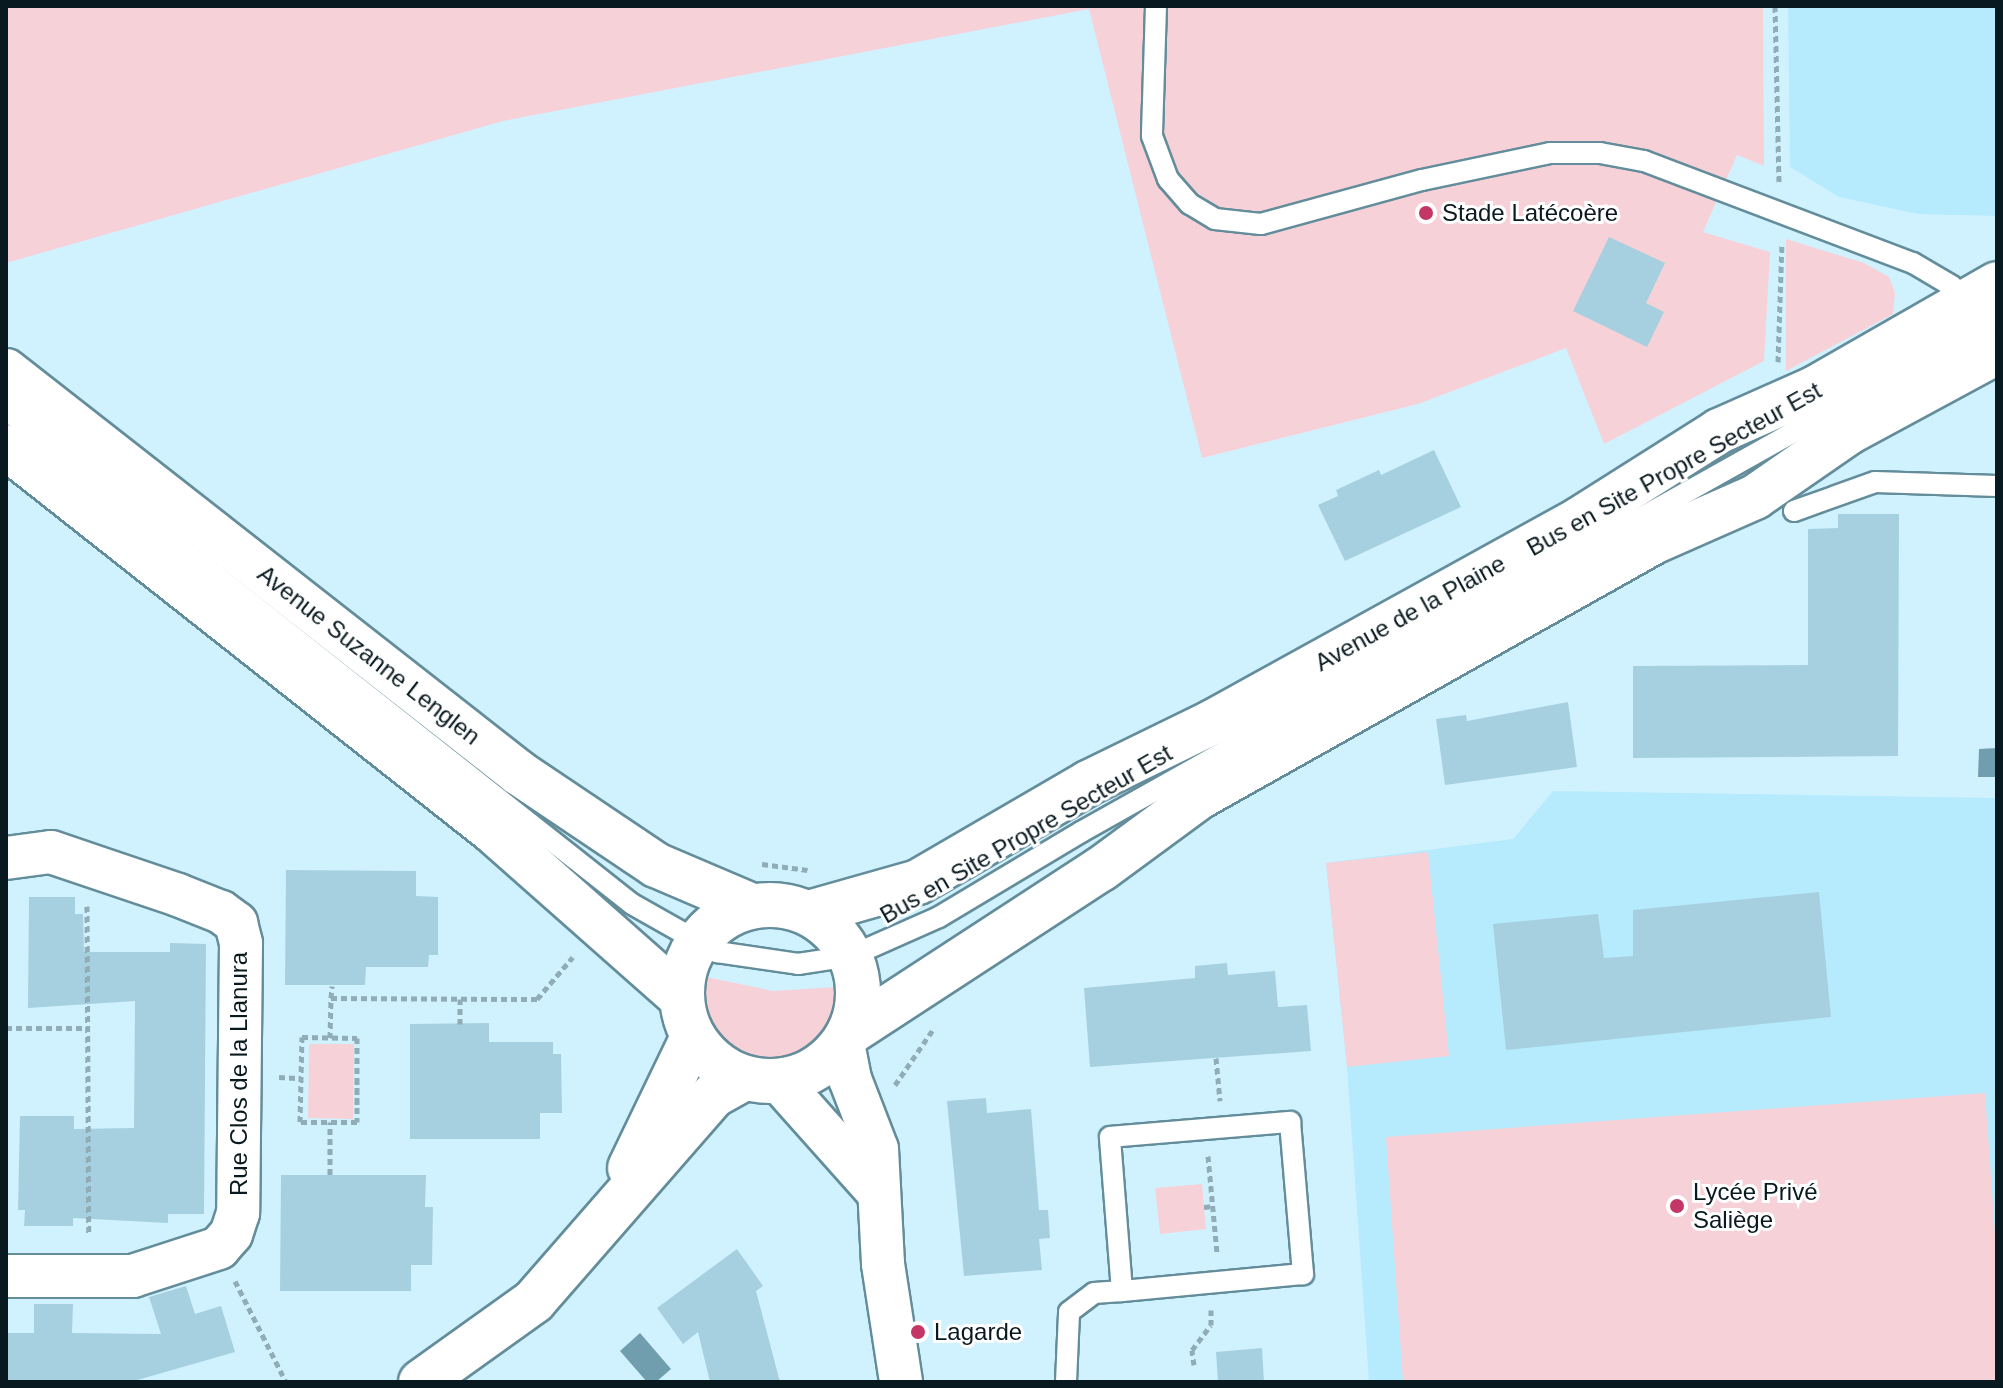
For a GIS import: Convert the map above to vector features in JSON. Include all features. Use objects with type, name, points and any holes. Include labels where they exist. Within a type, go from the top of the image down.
[{"type":"street","name":"Avenue de la Plaine","points":[[809,913],[918,882],[1088,783],[1213,722],[1593,512],[1719,431],[1814,389],[1986,301]]},
{"type":"street","points":[[421,1382],[534,1301],[714,1095],[762,1079],[815,1069],[846,1038],[1111,863],[1199,797],[1655,541],[1755,497],[1849,432],[1997,352]]},
{"type":"street","name":"Avenue Suzanne Lenglen","points":[[6,371],[519,773],[656,865],[752,906]]},
{"type":"street","points":[[6,447],[493,831],[688,1017],[721,1066],[762,1079],[876,1190]]},
{"type":"street","name":"Rue Clos de la Llanura","points":[[6,858],[51,852],[207,906],[236,923],[241,943],[238,1213],[231,1234],[219,1248]]},
{"type":"street","points":[[607,1217],[688,1017],[684,971],[697,943],[730,913],[752,906],[786,905],[809,913],[841,938],[851,956],[858,987],[846,1038],[850,1079],[877,1149],[876,1190],[901,1382]]},
{"type":"street","points":[[6,1276],[133,1276],[219,1248]]},
{"type":"lane","points":[[1156,6],[1152,136],[1168,179],[1190,204],[1215,219],[1261,224],[1422,180],[1550,153],[1587,153],[1644,161],[1782,216],[1913,263],[1986,301]]},
{"type":"lane","name":"Bus en Site Propre Secteur Est","points":[[6,410],[632,904],[697,943],[773,964],[851,956],[939,917],[1986,301]]},
{"type":"lane","points":[[1794,511],[1875,482],[1997,486]]},
{"type":"lane","points":[[1066,1382],[1069,1312],[1094,1293],[1122,1291],[1303,1274],[1290,1122],[1110,1137],[1122,1291]]},
{"type":"path","points":[[1775,6],[1782,216],[1778,369]]},
{"type":"path","points":[[93,866],[87,883],[88,1234],[98,1246],[98,1278]]},
{"type":"path","points":[[331,998],[537,999],[576,954]]},
{"type":"path","points":[[330,1038],[332,986]]},
{"type":"path","points":[[460,999],[460,1024]]},
{"type":"path","points":[[888,1095],[939,1021]]},
{"type":"path","points":[[6,1028],[88,1028]]},
{"type":"path","points":[[302,1037],[330,1038],[357,1038],[357,1122],[300,1122],[302,1037]]},
{"type":"path","points":[[1194,1365],[1192,1350],[1211,1325],[1218,1269],[1207,1142],[1221,1114],[1216,1058]]},
{"type":"path","points":[[330,1122],[330,1175]]},
{"type":"path","points":[[1204,1207],[1213,1206]]},
{"type":"path","points":[[219,1248],[286,1382]]},
{"type":"shaded area","name":"Stade Latécoère","points":[[6,6],[1763,6],[1764,166],[1737,155],[1703,232],[1770,252],[1764,361],[1604,444],[1566,348],[1418,404],[1202,458],[1089,9],[503,121],[6,263]]},
{"type":"shaded area","points":[[1788,6],[1997,6],[1997,216],[1918,214],[1839,197],[1790,167]]},
{"type":"shaded area","points":[[1786,239],[1864,263],[1889,277],[1895,293],[1893,314],[1786,371]]},
{"type":"shaded area","points":[[1997,748],[1997,777],[1978,777],[1979,749]]},
{"type":"shaded area","name":"Lycée Privé Saliège","points":[[1553,791],[1997,798],[1997,1382],[1369,1382],[1347,1067],[1326,863],[1513,839]]},
{"type":"shaded area","points":[[1428,852],[1449,1056],[1347,1067],[1326,863]]},
{"type":"shaded area","points":[[706,977],[773,991],[837,987],[836,1012],[827,1033],[802,1055],[778,1062],[751,1060],[724,1044],[711,1026],[703,992]]},
{"type":"shaded area","points":[[309,1044],[354,1044],[353,1119],[308,1118]]},
{"type":"shaded area","points":[[1985,1093],[1997,1262],[1997,1382],[1403,1382],[1386,1137]]},
{"type":"shaded area","points":[[1202,1184],[1206,1229],[1160,1234],[1155,1188]]},
{"type":"shaded area","points":[[640,1333],[671,1369],[656,1382],[647,1382],[620,1351]]},
{"type":"building","points":[[1609,237],[1665,263],[1646,303],[1664,312],[1647,347],[1573,311]]},
{"type":"building","points":[[1434,450],[1461,507],[1345,561],[1318,505],[1338,496],[1336,490],[1379,470],[1381,475]]},
{"type":"building","points":[[1838,514],[1899,514],[1898,756],[1633,758],[1633,666],[1808,665],[1808,529],[1838,528]]},
{"type":"building","points":[[1568,702],[1577,767],[1445,785],[1436,719],[1466,715],[1467,721]]},
{"type":"building","points":[[286,870],[416,871],[416,896],[438,897],[438,955],[429,955],[428,967],[366,967],[365,985],[285,985]]},
{"type":"building","points":[[1819,892],[1831,1017],[1506,1050],[1493,924],[1598,914],[1604,958],[1633,956],[1633,910]]},
{"type":"building","points":[[29,897],[75,897],[75,914],[83,914],[84,952],[170,952],[170,943],[206,944],[204,1214],[168,1214],[168,1223],[73,1218],[73,1226],[24,1226],[25,1210],[18,1210],[20,1116],[74,1116],[74,1129],[134,1128],[135,1001],[28,1008]]},
{"type":"building","points":[[1227,963],[1228,975],[1275,971],[1278,1007],[1307,1005],[1311,1051],[1090,1067],[1084,988],[1195,978],[1195,966]]},
{"type":"building","points":[[489,1023],[489,1042],[553,1042],[553,1054],[561,1054],[562,1113],[540,1113],[540,1139],[410,1139],[410,1024]]},
{"type":"building","points":[[986,1098],[987,1113],[1031,1109],[1039,1210],[1048,1210],[1050,1238],[1039,1239],[1042,1270],[964,1276],[947,1101]]},
{"type":"building","points":[[281,1175],[426,1175],[425,1207],[433,1207],[432,1265],[411,1265],[411,1291],[280,1291]]},
{"type":"building","points":[[737,1249],[763,1286],[756,1291],[780,1382],[710,1382],[698,1332],[683,1344],[657,1308]]},
{"type":"building","points":[[186,1286],[195,1314],[221,1306],[235,1352],[134,1381],[6,1381],[7,1333],[34,1333],[34,1304],[73,1304],[72,1333],[161,1334],[149,1297]]},
{"type":"building","points":[[1262,1348],[1264,1382],[1218,1382],[1216,1352]]},
{"type":"place","name":"Stade Latécoère","points":[[1426,213]]},
{"type":"place","name":"Lycée Privé Saliège","points":[[1677,1206]]},
{"type":"place","name":"Lagarde","points":[[918,1332]]}]
